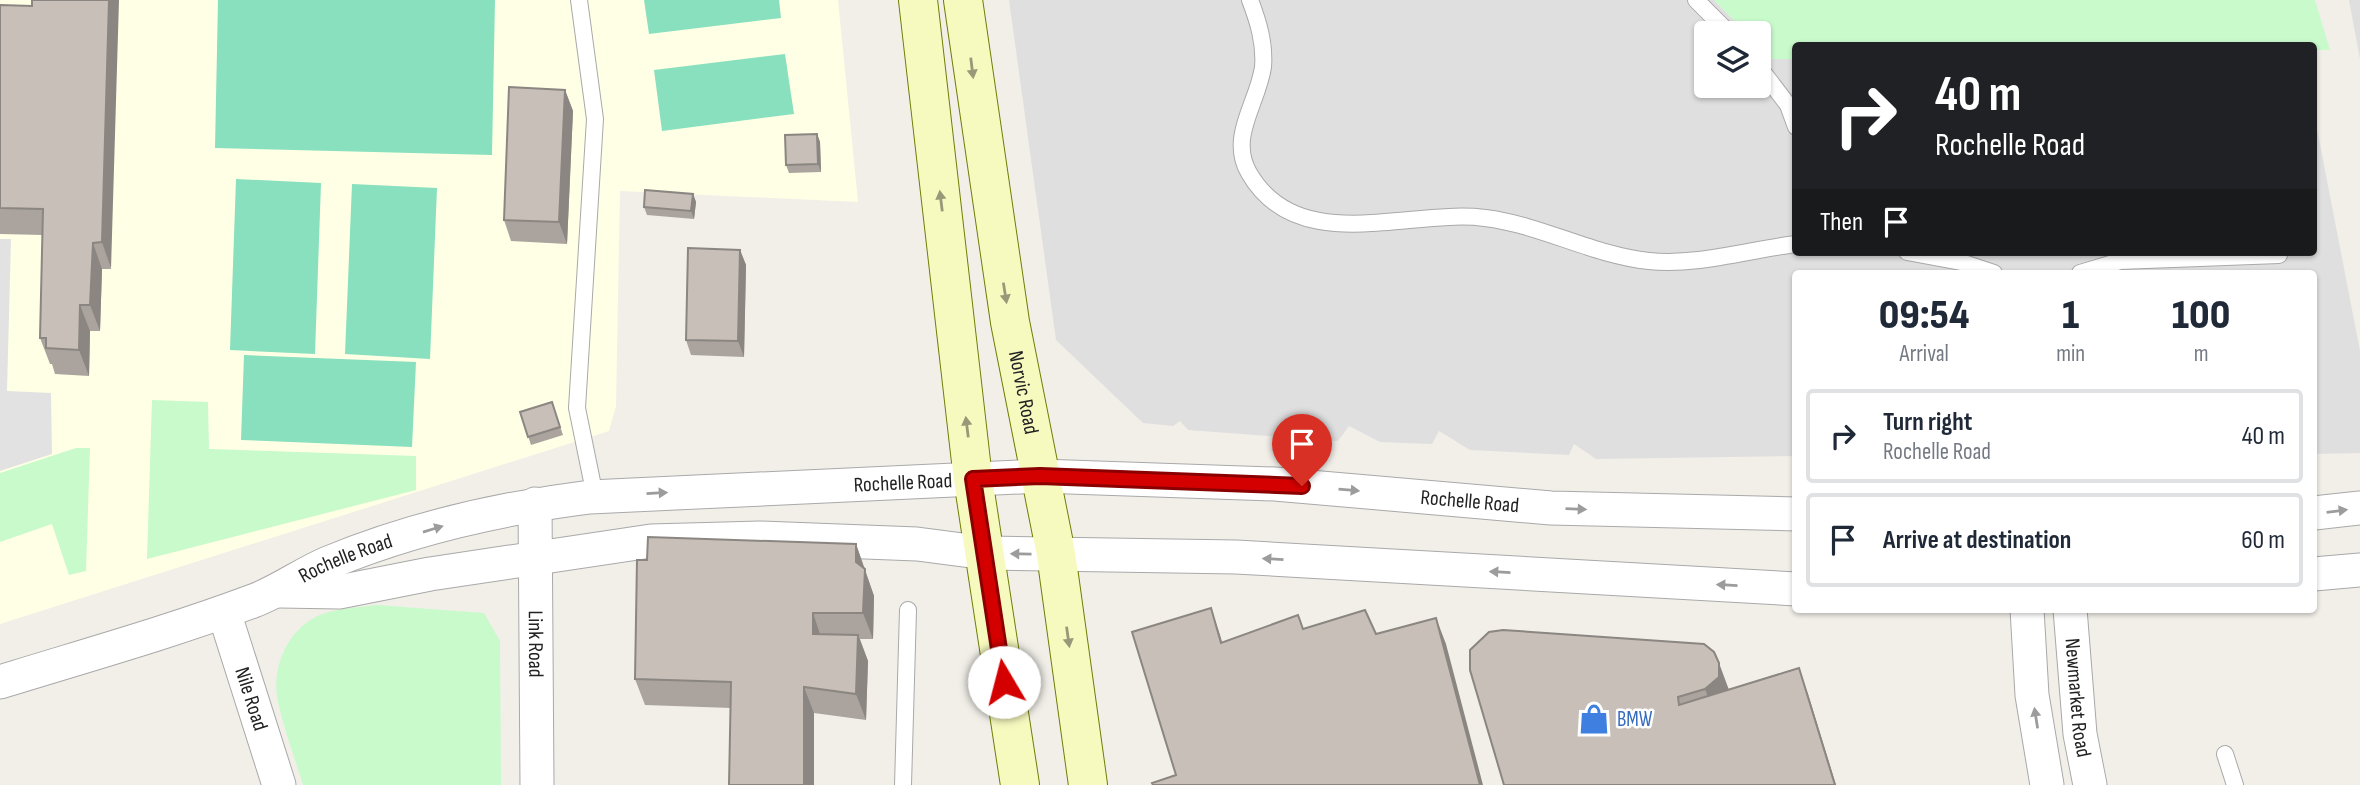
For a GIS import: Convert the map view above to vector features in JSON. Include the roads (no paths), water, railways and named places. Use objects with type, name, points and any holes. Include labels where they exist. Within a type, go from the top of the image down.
[{"type":"street","points":[[918,0],[973,479],[1020,785]]},
{"type":"street","name":"Norvic Road","points":[[963,0],[1010,322],[1056,554],[1088,785]]},
{"type":"street","name":"Rochelle Road","points":[[0,682],[224,612],[280,591],[326,564],[365,550],[455,523],[535,504],[595,496],[1040,476],[1275,484],[1551,509],[1792,514]]},
{"type":"street","name":"Link Road","points":[[535,504],[538,557],[537,785]]},
{"type":"street","points":[[2317,513],[2360,508]]},
{"type":"street","name":"Rochelle Road","points":[[280,591],[339,592],[538,557],[651,541],[760,538],[917,544],[986,553],[1236,557],[1792,589]]},
{"type":"street","points":[[2317,575],[2360,570]]},
{"type":"street","name":"Nile Road","points":[[224,612],[279,785]]},
{"type":"street","name":"Newmarket Road","points":[[2027,613],[2032,695],[2047,785]]},
{"type":"street","name":"Newmarket Road","points":[[2070,613],[2080,734],[2090,785]]},
{"type":"lane","points":[[579,0],[595,119],[577,408],[595,496]]},
{"type":"lane","points":[[1250,0],[1260,26],[1263,68],[1244,128],[1241,153],[1259,188],[1285,208],[1307,218],[1327,223],[1392,223],[1438,217],[1484,218],[1536,229],[1593,249],[1648,261],[1685,262],[1792,245]]},
{"type":"lane","points":[[1696,0],[1717,21]]},
{"type":"lane","points":[[1771,82],[1788,105],[1792,116]]},
{"type":"lane","points":[[1929,256],[1985,270]]},
{"type":"lane","points":[[2090,270],[2120,261],[2252,256]]},
{"type":"lane","points":[[903,785],[908,610]]},
{"type":"lane","points":[[2225,754],[2235,785]]},
{"type":"place","name":"BMW","points":[[1594,719]]}]
